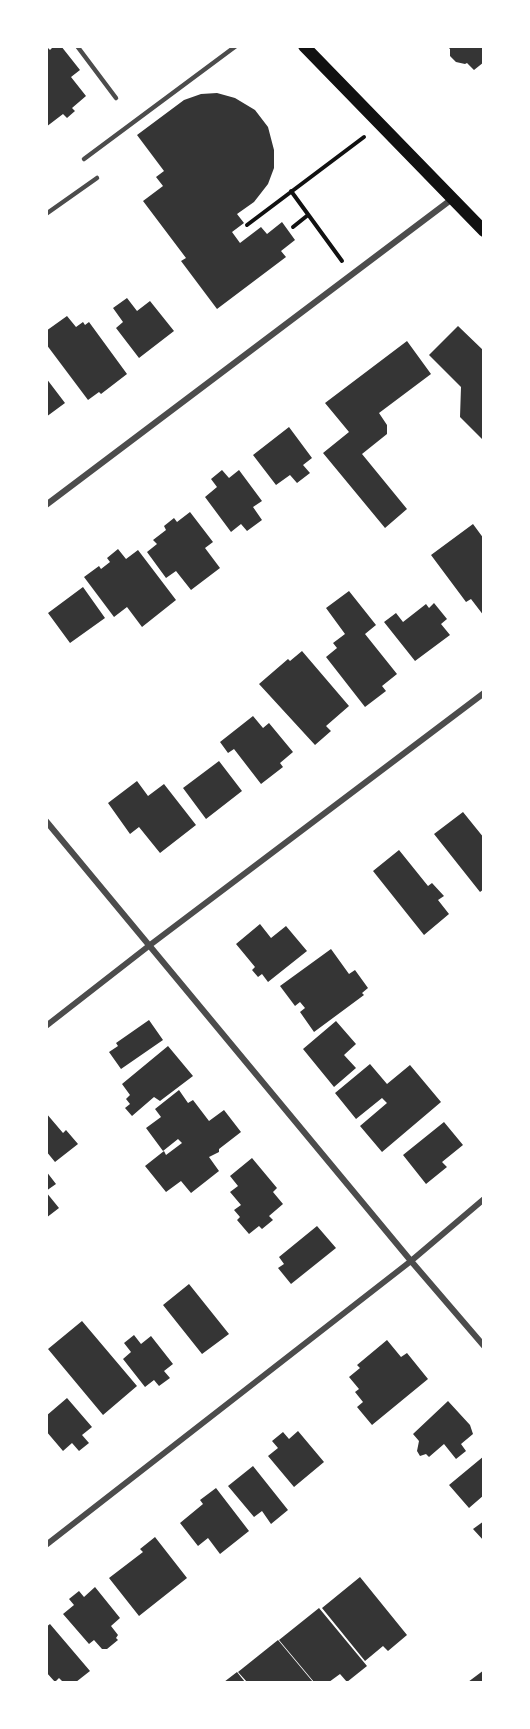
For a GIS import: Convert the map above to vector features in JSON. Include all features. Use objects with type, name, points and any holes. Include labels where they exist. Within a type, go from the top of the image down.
[{"type":"main road","points":[[304,46],[483,231]]},
{"type":"street","points":[[46,505],[452,199]]},
{"type":"street","points":[[46,1026],[483,693]]},
{"type":"street","points":[[46,821],[483,1346]]},
{"type":"street","points":[[46,1545],[411,1261],[483,1199]]},
{"type":"lane","points":[[77,46],[116,98]]},
{"type":"lane","points":[[84,159],[236,46]]},
{"type":"lane","points":[[46,214],[97,178]]},
{"type":"path","points":[[247,225],[380,125]]},
{"type":"path","points":[[291,191],[352,274]]},
{"type":"path","points":[[292,227],[308,215]]},
{"type":"building","points":[[46,46],[50,50],[54,46],[61,46],[80,70],[71,77],[86,96],[72,108],[75,111],[67,118],[63,114],[46,127]]},
{"type":"building","points":[[447,46],[484,46],[484,62],[474,70],[467,63],[456,62],[450,56],[450,49]]},
{"type":"building","points":[[217,93],[235,98],[255,110],[268,127],[274,150],[274,168],[268,184],[254,202],[237,214],[244,223],[232,232],[240,243],[261,227],[267,234],[282,222],[295,240],[281,251],[286,257],[217,309],[181,261],[186,258],[143,201],[163,186],[156,177],[164,171],[137,135],[184,100],[201,94]]},
{"type":"building","points":[[127,298],[137,311],[150,301],[174,331],[139,358],[116,328],[123,322],[113,308]]},
{"type":"building","points":[[67,316],[76,327],[83,322],[85,325],[89,322],[127,374],[101,394],[99,392],[88,400],[46,344],[46,331]]},
{"type":"building","points":[[458,326],[484,351],[484,441],[460,417],[461,387],[429,355]]},
{"type":"building","points":[[407,341],[431,374],[379,413],[387,425],[387,434],[362,454],[407,509],[385,528],[323,453],[349,432],[325,403]]},
{"type":"building","points":[[46,378],[65,403],[46,417]]},
{"type":"building","points":[[289,427],[312,458],[303,465],[310,473],[297,483],[290,475],[276,485],[253,455]]},
{"type":"building","points":[[222,470],[229,478],[239,470],[262,501],[253,507],[262,520],[247,531],[241,524],[231,532],[205,497],[217,487],[211,479]]},
{"type":"building","points":[[190,512],[213,542],[205,548],[220,568],[191,590],[176,571],[166,578],[147,552],[157,544],[153,540],[166,530],[164,526],[174,518],[177,522]]},
{"type":"building","points":[[473,524],[484,539],[484,616],[471,599],[466,602],[431,555]]},
{"type":"building","points":[[118,549],[126,559],[138,550],[176,600],[142,627],[127,607],[114,617],[84,577],[99,566],[101,569],[110,562],[107,558]]},
{"type":"building","points":[[83,587],[105,618],[70,643],[48,613]]},
{"type":"building","points":[[349,591],[376,625],[365,634],[397,674],[382,686],[386,691],[365,707],[326,657],[337,648],[333,643],[345,634],[326,608]]},
{"type":"building","points":[[434,603],[447,619],[441,624],[450,635],[415,661],[384,622],[396,613],[403,622],[426,604],[429,608]]},
{"type":"building","points":[[302,651],[349,706],[326,726],[331,731],[315,745],[259,684],[288,659],[290,661]]},
{"type":"building","points":[[253,716],[263,728],[269,723],[293,752],[280,763],[283,767],[261,784],[234,749],[228,753],[220,742]]},
{"type":"building","points":[[219,761],[242,791],[206,819],[183,788]]},
{"type":"building","points":[[137,781],[148,796],[164,784],[196,825],[160,853],[139,827],[130,834],[108,803]]},
{"type":"building","points":[[463,812],[484,838],[484,889],[480,892],[434,834]]},
{"type":"building","points":[[399,850],[428,886],[432,883],[444,896],[438,900],[449,914],[424,935],[373,871]]},
{"type":"building","points":[[260,924],[271,938],[286,926],[307,951],[268,982],[262,974],[258,977],[252,970],[255,967],[236,944]]},
{"type":"building","points":[[331,949],[349,974],[355,970],[368,988],[362,993],[364,995],[314,1032],[300,1012],[305,1008],[300,1002],[295,1006],[280,986]]},
{"type":"building","points":[[149,1020],[163,1040],[121,1069],[109,1052],[118,1046],[116,1043]]},
{"type":"building","points":[[336,1021],[356,1044],[344,1055],[356,1068],[334,1087],[303,1049]]},
{"type":"building","points":[[168,1046],[193,1076],[160,1101],[154,1097],[132,1116],[125,1108],[130,1104],[126,1099],[130,1095],[122,1084]]},
{"type":"building","points":[[370,1064],[387,1084],[410,1065],[441,1102],[382,1152],[360,1126],[387,1103],[382,1098],[356,1119],[335,1093]]},
{"type":"building","points":[[179,1090],[188,1103],[193,1100],[209,1121],[224,1110],[241,1132],[219,1149],[219,1152],[209,1157],[219,1171],[191,1193],[181,1181],[166,1192],[145,1166],[164,1151],[166,1155],[182,1143],[178,1139],[163,1151],[146,1128],[161,1117],[155,1109]]},
{"type":"building","points":[[46,1113],[63,1133],[66,1130],[78,1144],[55,1162],[46,1151]]},
{"type":"building","points":[[444,1122],[463,1145],[442,1162],[447,1167],[426,1184],[403,1155]]},
{"type":"building","points":[[252,1158],[277,1188],[273,1192],[283,1204],[269,1216],[273,1220],[262,1229],[259,1226],[249,1234],[237,1220],[240,1217],[234,1210],[241,1205],[230,1192],[238,1186],[230,1176]]},
{"type":"building","points":[[46,1171],[56,1184],[46,1191]]},
{"type":"building","points":[[46,1192],[59,1208],[46,1218]]},
{"type":"building","points":[[317,1226],[336,1248],[291,1284],[278,1268],[284,1264],[279,1257]]},
{"type":"building","points":[[189,1284],[229,1334],[202,1354],[163,1305]]},
{"type":"building","points":[[82,1321],[137,1386],[103,1415],[48,1349]]},
{"type":"building","points":[[134,1335],[141,1344],[151,1336],[173,1364],[164,1371],[170,1378],[159,1386],[154,1380],[145,1387],[123,1359],[131,1352],[124,1343]]},
{"type":"building","points":[[387,1340],[401,1357],[407,1353],[428,1379],[372,1425],[357,1407],[363,1402],[355,1392],[359,1389],[349,1377],[360,1368],[357,1365]]},
{"type":"building","points":[[67,1398],[92,1427],[82,1435],[89,1443],[79,1451],[72,1443],[63,1451],[46,1431],[46,1416]]},
{"type":"building","points":[[448,1401],[470,1425],[473,1434],[461,1444],[466,1451],[456,1459],[444,1444],[429,1457],[426,1454],[420,1456],[417,1451],[419,1441],[413,1434]]},
{"type":"building","points":[[298,1431],[324,1462],[294,1487],[268,1456],[278,1448],[272,1441],[283,1432],[289,1439]]},
{"type":"building","points":[[484,1456],[484,1495],[469,1508],[449,1485]]},
{"type":"building","points":[[253,1466],[288,1510],[271,1524],[262,1511],[254,1517],[228,1486]]},
{"type":"building","points":[[216,1488],[249,1531],[220,1554],[208,1538],[198,1546],[180,1523],[203,1504],[200,1500]]},
{"type":"building","points":[[484,1521],[484,1541],[473,1529]]},
{"type":"building","points":[[155,1537],[187,1578],[139,1616],[109,1578],[143,1552],[140,1549]]},
{"type":"building","points":[[360,1577],[407,1635],[388,1651],[383,1646],[365,1661],[322,1608]]},
{"type":"building","points":[[95,1587],[120,1618],[111,1626],[118,1635],[116,1638],[118,1640],[107,1649],[102,1649],[94,1640],[89,1644],[63,1614],[74,1605],[69,1599],[79,1591],[84,1597]]},
{"type":"building","points":[[319,1608],[367,1666],[347,1682],[340,1674],[329,1682],[314,1682],[279,1640]]},
{"type":"building","points":[[50,1624],[90,1671],[76,1682],[63,1682],[59,1678],[55,1682],[46,1672],[46,1627]]},
{"type":"building","points":[[278,1640],[313,1682],[247,1682],[238,1672]]},
{"type":"building","points":[[484,1670],[484,1682],[468,1682]]},
{"type":"building","points":[[237,1672],[245,1682],[224,1682]]}]
